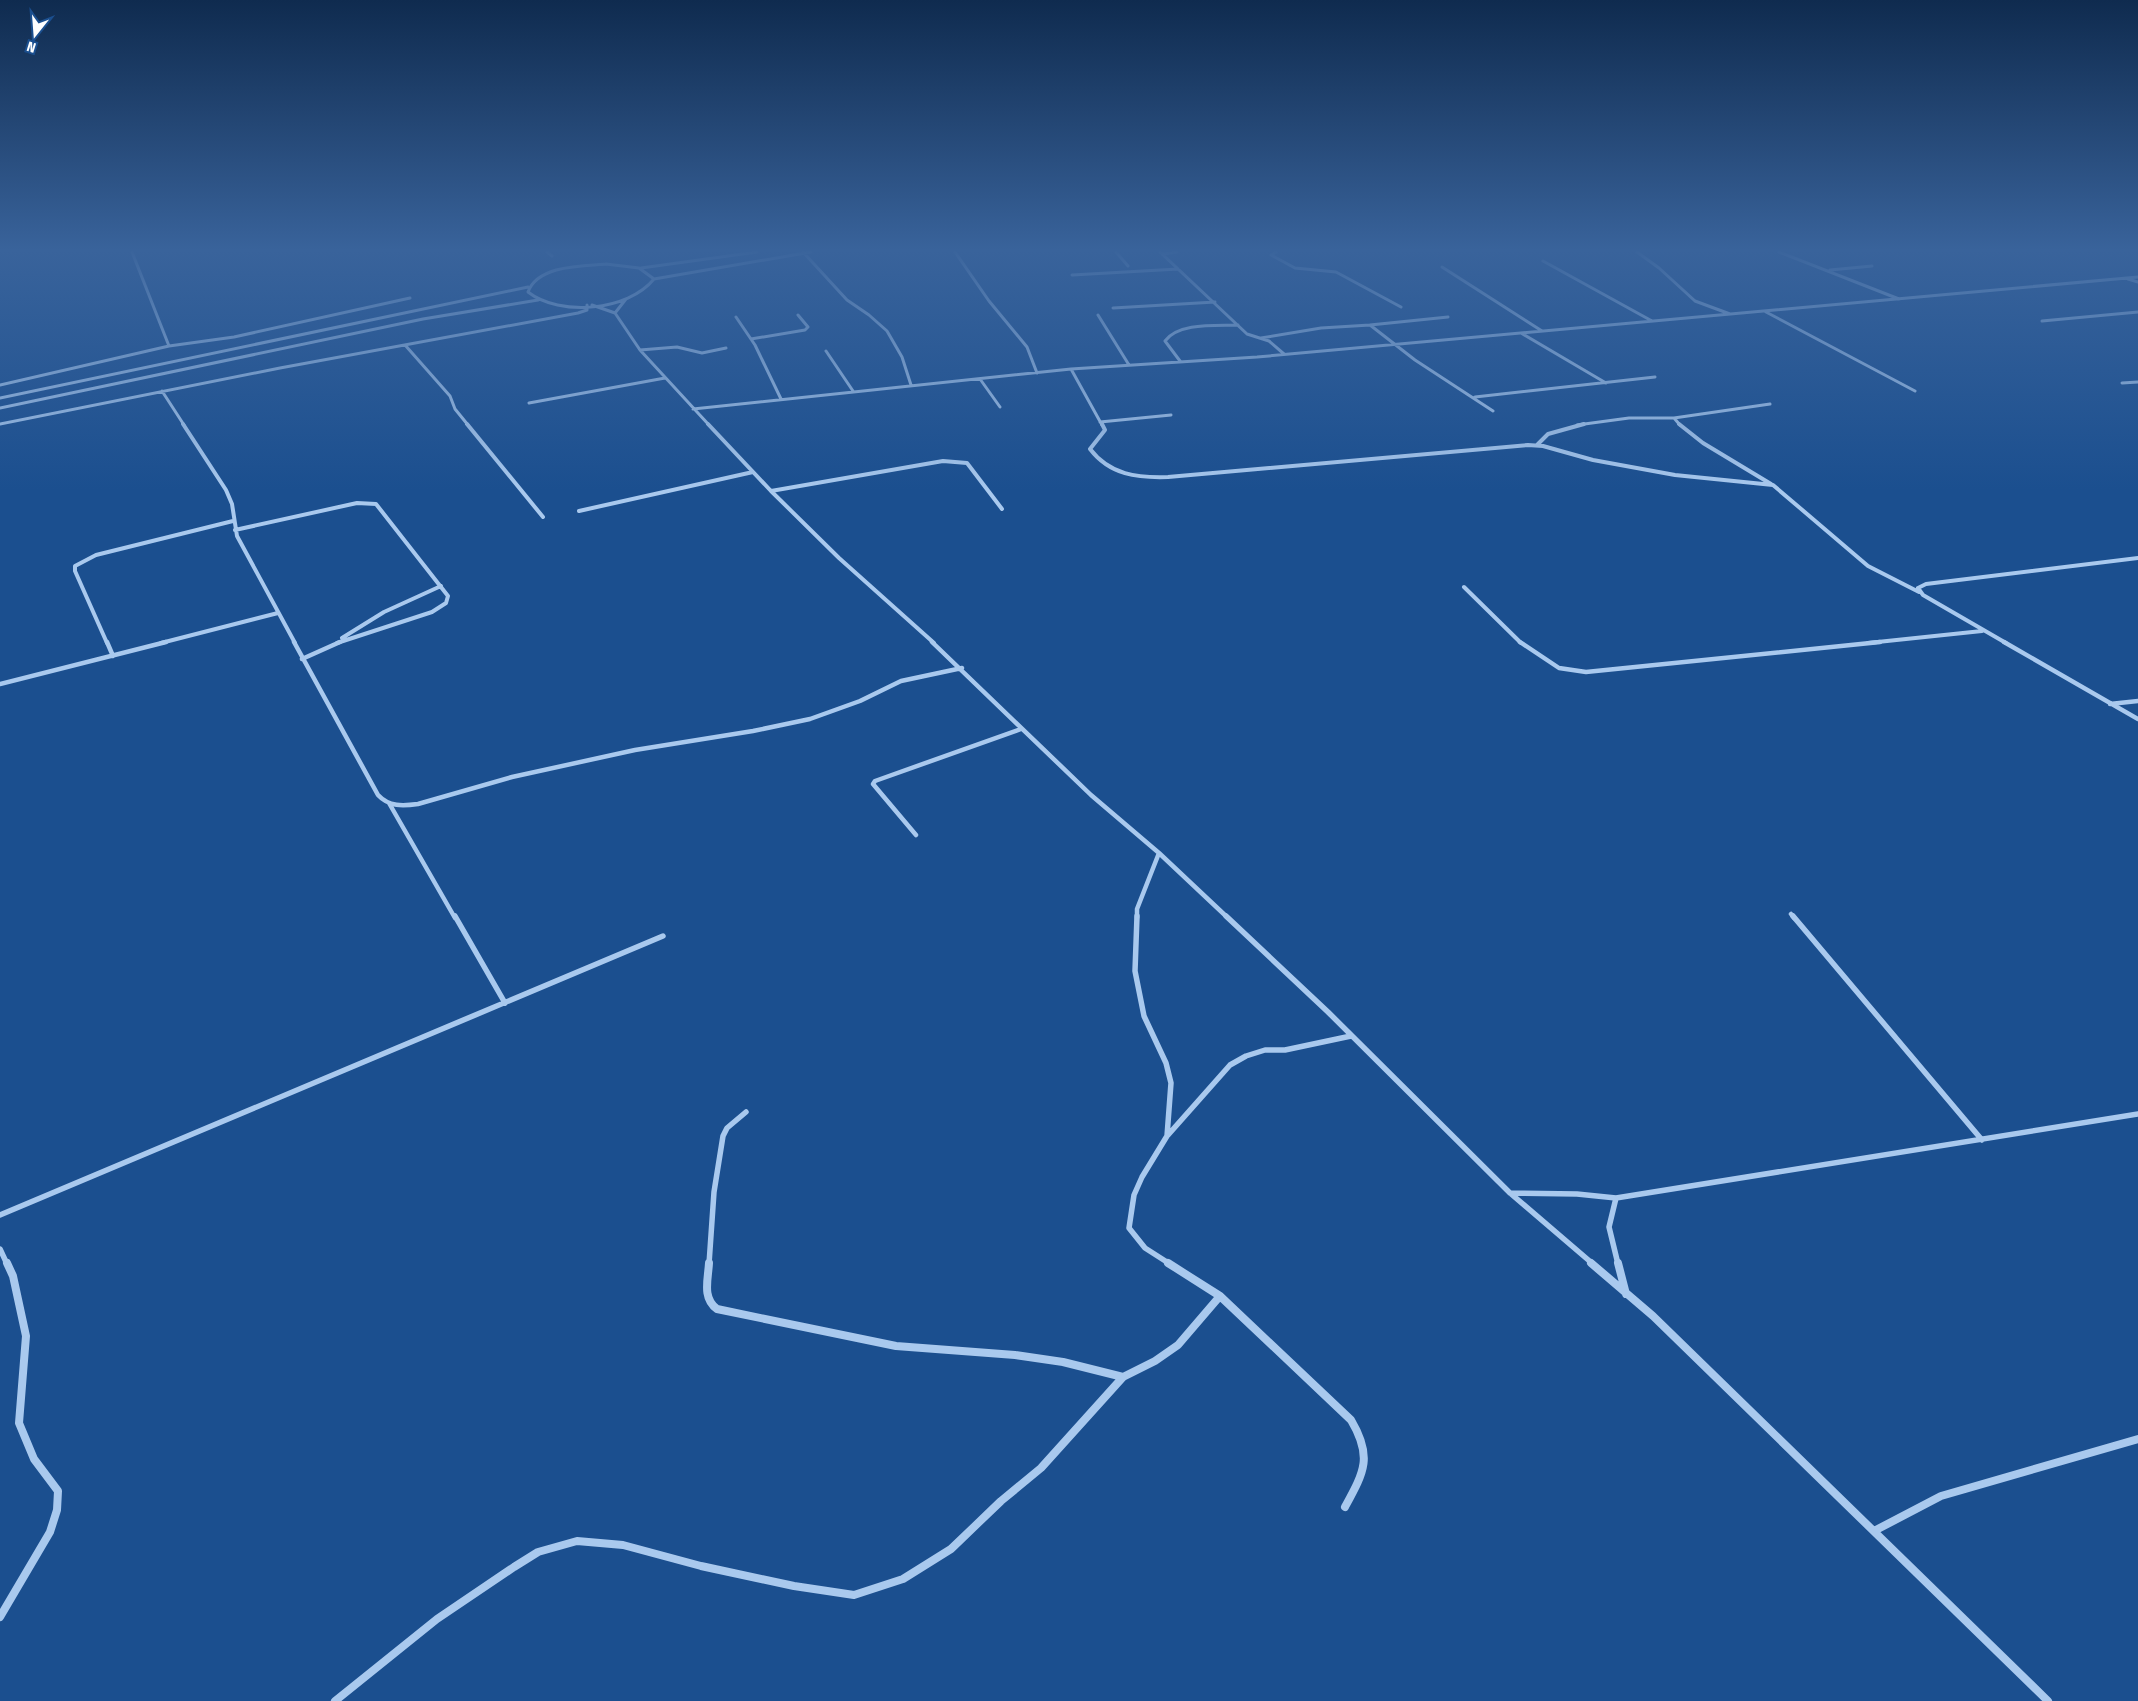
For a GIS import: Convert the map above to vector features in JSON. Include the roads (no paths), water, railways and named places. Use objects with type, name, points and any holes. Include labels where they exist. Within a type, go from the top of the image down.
[{"type":"street","points":[[163,331],[169,346]]},
{"type":"street","points":[[0,385],[169,346],[259,331]]},
{"type":"street","points":[[0,398],[326,331]]},
{"type":"street","points":[[0,408],[364,331]]},
{"type":"street","points":[[0,424],[162,391],[478,331]]},
{"type":"street","points":[[628,331],[640,350],[693,409],[771,491],[839,558],[962,668],[1021,729],[1091,795],[1159,853],[1351,1036],[1510,1193],[1653,1316],[2048,1701]]},
{"type":"street","points":[[746,331],[778,387],[781,399]]},
{"type":"street","points":[[751,339],[797,331]]},
{"type":"street","points":[[886,331],[899,349],[912,385]]},
{"type":"street","points":[[1014,331],[1027,347],[1037,372]]},
{"type":"street","points":[[1108,331],[1129,365]]},
{"type":"street","points":[[1178,331],[1169,334],[1165,341],[1180,361]]},
{"type":"street","points":[[1244,331],[1261,338],[1284,354]]},
{"type":"street","points":[[1261,338],[1301,331]]},
{"type":"street","points":[[1377,331],[1392,344],[1475,397],[1493,411]]},
{"type":"street","points":[[693,409],[1037,372],[1284,354],[1535,331]]},
{"type":"street","points":[[1804,331],[1915,391]]},
{"type":"street","points":[[1521,332],[1606,383]]},
{"type":"street","points":[[404,345],[450,396],[456,409],[543,517]]},
{"type":"street","points":[[640,350],[677,348],[702,353],[726,348]]},
{"type":"street","points":[[826,351],[844,374],[854,391]]},
{"type":"street","points":[[1071,369],[1105,430],[1090,448],[1099,461],[1121,471],[1157,478],[1537,445],[1593,460],[1658,473],[1773,485]]},
{"type":"street","points":[[1475,397],[1655,377]]},
{"type":"street","points":[[529,403],[665,378]]},
{"type":"street","points":[[980,378],[1000,407]]},
{"type":"street","points":[[2122,383],[2138,382]]},
{"type":"street","points":[[162,391],[226,490],[232,504],[235,530],[302,658],[378,795],[389,804],[505,1002]]},
{"type":"street","points":[[1537,445],[1546,435],[1562,428],[1652,416],[1674,418],[1770,404]]},
{"type":"street","points":[[1100,422],[1172,416]]},
{"type":"street","points":[[1674,418],[1682,427],[1773,485],[1868,566],[1919,592],[1982,631],[2138,719]]},
{"type":"street","points":[[771,491],[943,461],[958,461],[967,463],[1002,509]]},
{"type":"street","points":[[579,511],[753,472]]},
{"type":"street","points":[[235,530],[356,503],[373,503],[378,506],[441,586],[448,599],[438,609],[334,644],[302,658]]},
{"type":"street","points":[[113,656],[75,571],[76,566],[96,555],[233,521]]},
{"type":"street","points":[[1919,592],[1921,586],[1926,584],[2138,558]]},
{"type":"street","points":[[334,644],[384,612],[441,586]]},
{"type":"street","points":[[1464,587],[1534,653],[1559,668],[1573,672],[1982,631]]},
{"type":"street","points":[[0,684],[278,613]]},
{"type":"street","points":[[389,804],[418,804],[512,777],[626,752],[782,726],[836,711],[902,681],[962,668]]},
{"type":"street","points":[[2110,704],[2138,701]]},
{"type":"street","points":[[916,835],[873,784],[875,781],[1021,729]]},
{"type":"street","points":[[1159,853],[1137,909],[1135,971],[1144,1016],[1166,1063],[1171,1083],[1167,1136]]},
{"type":"street","points":[[1791,914],[1982,1140]]},
{"type":"street","points":[[0,1215],[663,936]]},
{"type":"street","points":[[1345,1507],[1365,1471],[1366,1448],[1351,1420],[1220,1296],[1145,1248],[1129,1228],[1134,1195],[1142,1176],[1167,1136],[1230,1065],[1246,1056],[1265,1050],[1285,1050],[1351,1036]]},
{"type":"street","points":[[746,1112],[727,1128],[723,1136],[714,1192],[708,1296],[709,1303],[717,1309],[896,1346],[972,1354],[1015,1355],[1063,1362],[1123,1377]]},
{"type":"street","points":[[1510,1193],[1577,1194],[1616,1198],[2138,1114]]},
{"type":"street","points":[[1616,1198],[1610,1226],[1626,1294]]},
{"type":"street","points":[[0,1249],[13,1276],[26,1336],[19,1423],[34,1459],[58,1491],[57,1510],[50,1532],[0,1617]]},
{"type":"street","points":[[335,1701],[437,1619],[514,1567],[538,1552],[578,1541],[623,1545],[700,1566],[794,1586],[854,1594],[903,1579],[951,1549],[1001,1501],[1041,1468],[1123,1377],[1156,1361],[1178,1345],[1199,1323],[1220,1296]]},
{"type":"street","points":[[1874,1531],[1941,1496],[2138,1439]]}]
